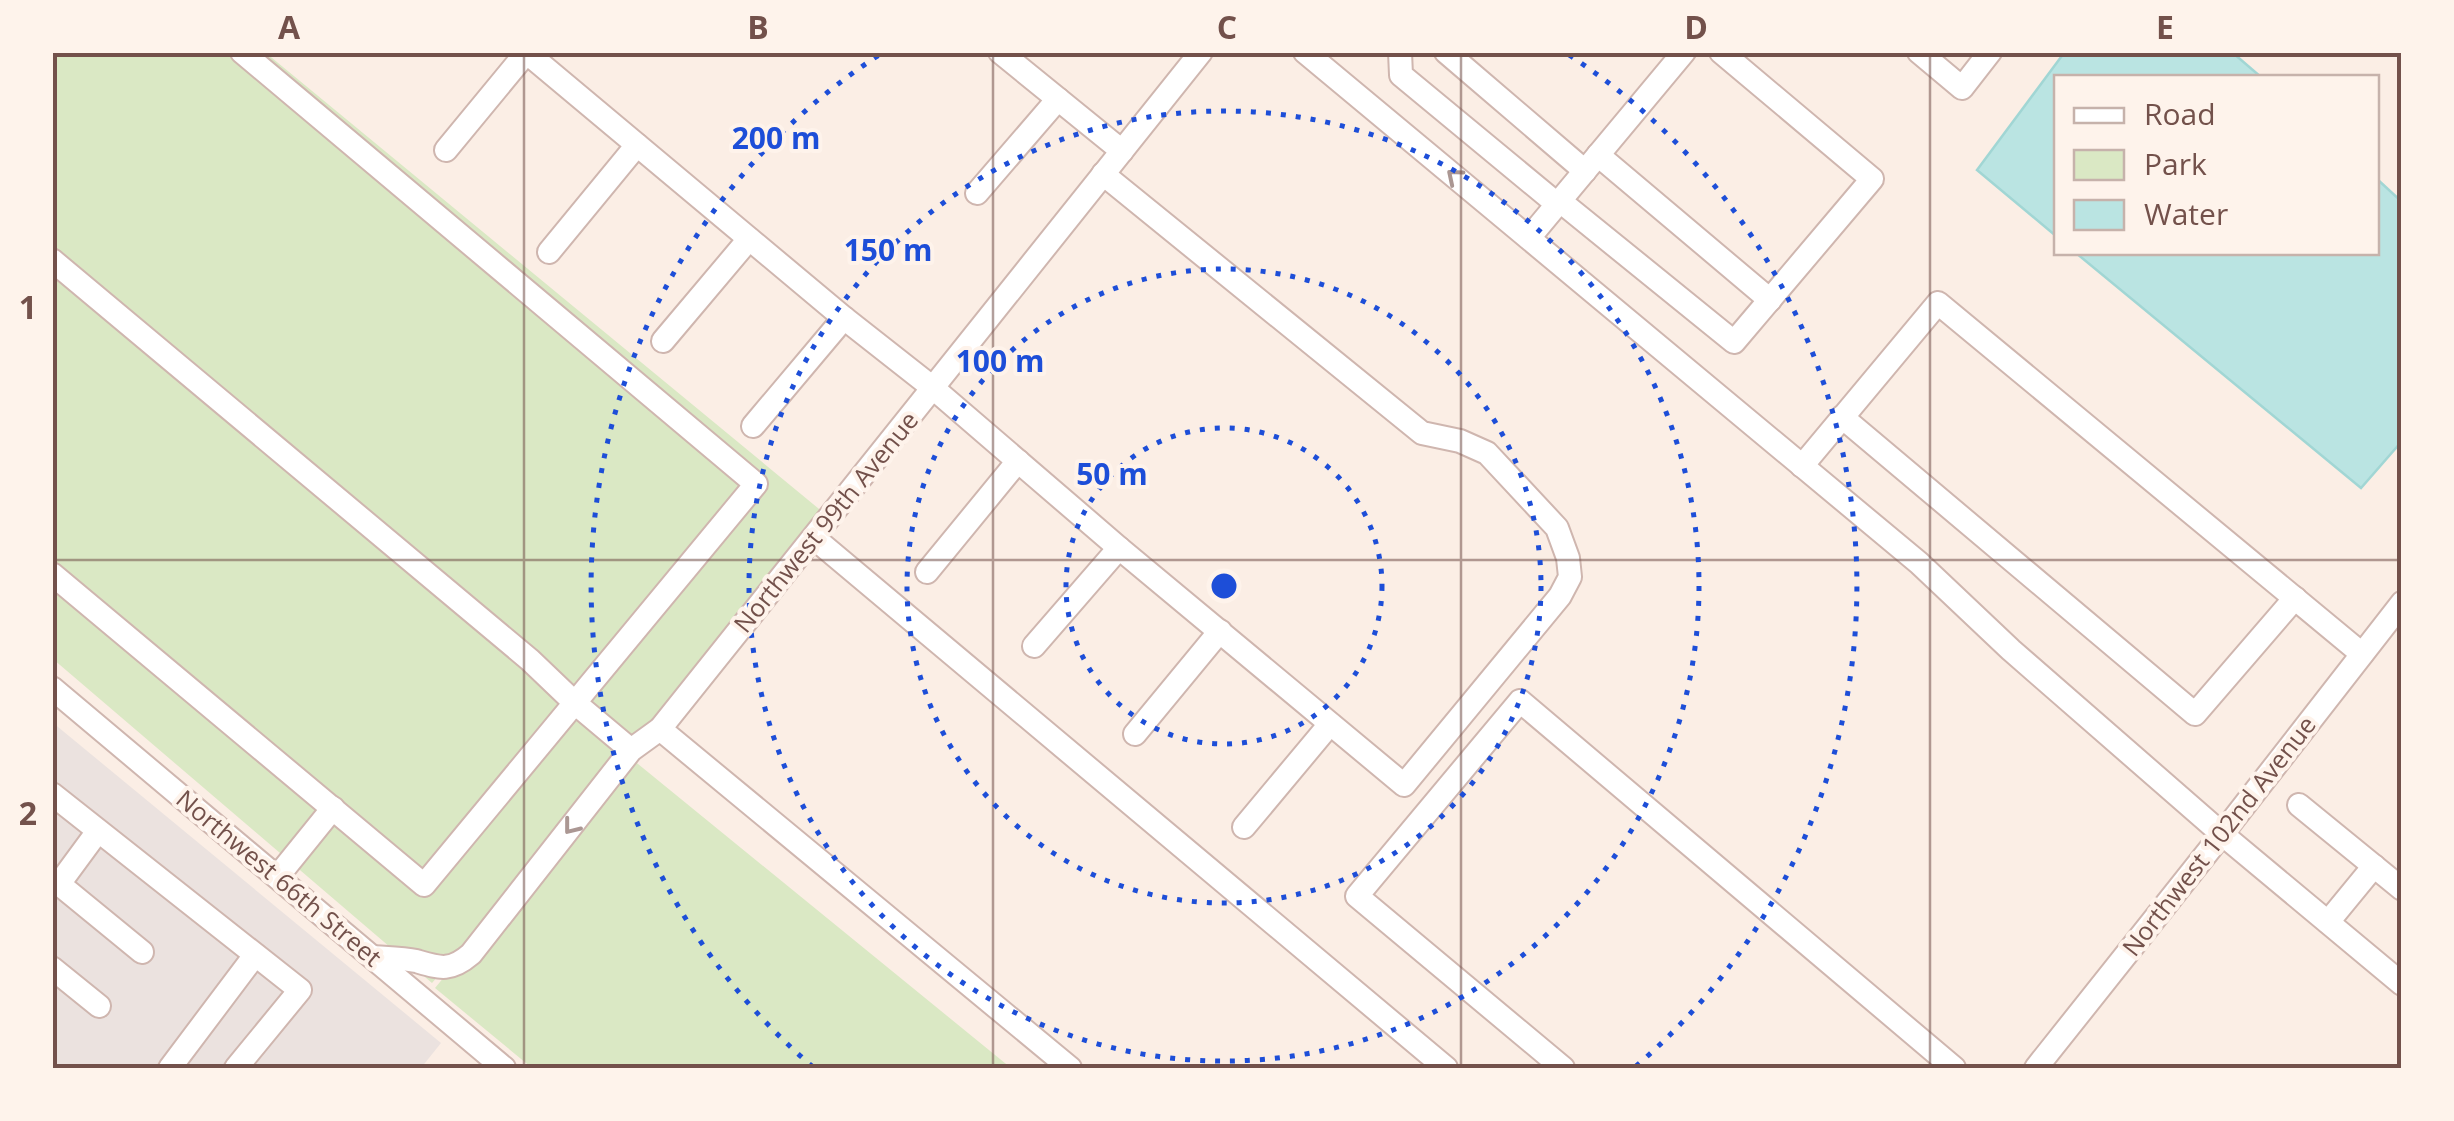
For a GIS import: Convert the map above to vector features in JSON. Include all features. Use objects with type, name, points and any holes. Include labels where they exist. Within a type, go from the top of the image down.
[{"type":"street","points":[[52,574],[424,885],[756,484],[242,52]]},
{"type":"street","points":[[1000,52],[1122,151]]},
{"type":"street","name":"Northwest 99th Avenue","points":[[374,957],[441,968],[465,960],[631,750],[660,730],[1200,52]]},
{"type":"street","points":[[1305,52],[1918,563],[2011,650],[2222,834],[2402,984]]},
{"type":"street","points":[[1400,52],[1401,75],[1734,342],[1872,179],[1721,52]]},
{"type":"street","points":[[1446,52],[1511,109],[1592,163],[1770,300]]},
{"type":"street","points":[[1529,238],[1684,52]]},
{"type":"street","points":[[1919,52],[1962,88],[1990,52]]},
{"type":"street","points":[[446,150],[526,53],[933,388],[1404,785],[1560,596],[1570,577],[1557,528],[1487,453],[1422,433],[1103,174]]},
{"type":"street","points":[[976,194],[1058,99]]},
{"type":"street","points":[[1491,150],[1511,109]]},
{"type":"street","points":[[549,252],[637,145]]},
{"type":"street","points":[[663,341],[749,239]]},
{"type":"street","points":[[52,260],[530,660],[631,750]]},
{"type":"street","points":[[1802,466],[1938,303],[2362,654]]},
{"type":"street","points":[[753,426],[844,318]]},
{"type":"street","points":[[1842,418],[2195,714],[2294,598]]},
{"type":"street","points":[[927,572],[1018,461]]},
{"type":"street","points":[[814,538],[1446,1068]]},
{"type":"street","points":[[1034,646],[1120,548]]},
{"type":"street","name":"Northwest 102nd Avenue","points":[[2036,1068],[2401,606]]},
{"type":"street","points":[[1135,734],[1220,632]]},
{"type":"street","name":"Northwest 66th Street","points":[[52,688],[504,1068]]},
{"type":"street","points":[[1563,1068],[1357,896],[1520,701],[1954,1068]]},
{"type":"street","points":[[1244,828],[1330,724]]},
{"type":"street","points":[[660,730],[1070,1068]]},
{"type":"street","points":[[52,794],[300,990],[236,1068]]},
{"type":"street","points":[[2299,805],[2402,889]]},
{"type":"street","points":[[278,876],[333,808]]},
{"type":"street","points":[[98,831],[54,884],[142,952]]},
{"type":"street","points":[[2328,922],[2374,866]]},
{"type":"street","points":[[170,1068],[255,954]]},
{"type":"street","points":[[52,968],[98,1006]]},
{"type":"shaded area","points":[[52,722],[441,1043],[421,1068],[53,1068]]},
{"type":"green space","points":[[53,53],[266,53],[830,518],[627,755],[1011,1068],[532,1068],[435,988],[580,813],[432,983],[53,659]]},
{"type":"water","points":[[2064,53],[2233,53],[2259,75],[2054,75],[2054,234],[1977,170]]},
{"type":"water","points":[[2379,181],[2401,201],[2402,441],[2361,488],[2078,255],[2379,255]]}]
